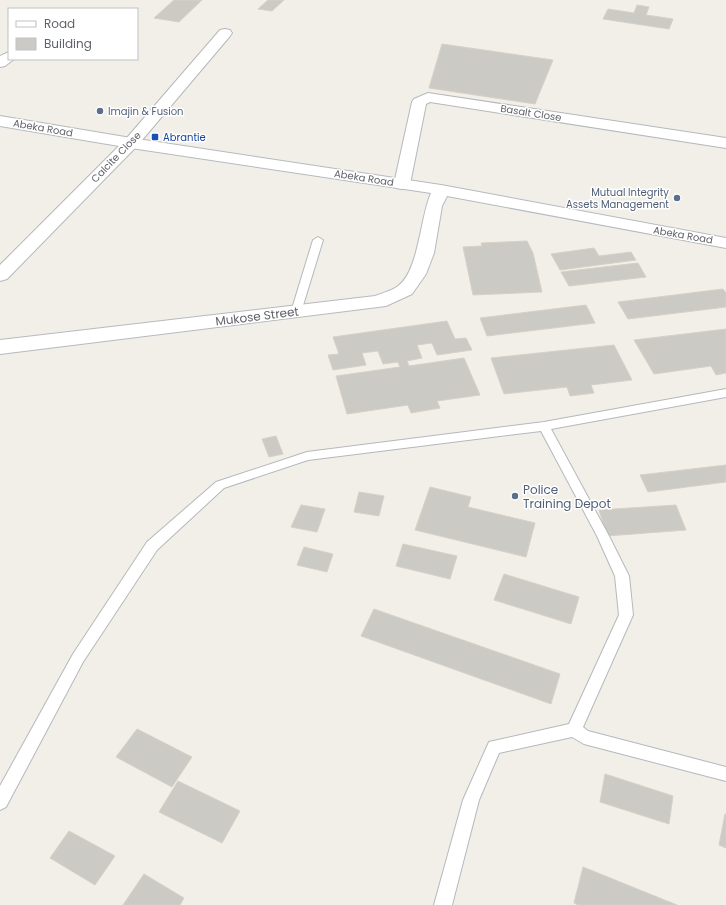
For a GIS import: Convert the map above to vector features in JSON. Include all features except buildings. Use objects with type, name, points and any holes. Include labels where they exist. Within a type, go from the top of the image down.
[{"type":"street","name":"Calcite Close","points":[[2,270],[131,143],[225,33]]},
{"type":"street","points":[[0,63],[8,57]]},
{"type":"street","name":"Basalt Close","points":[[402,184],[419,102],[428,97],[726,143]]},
{"type":"street","name":"Abeka Road","points":[[0,121],[131,143],[441,190],[726,243]]},
{"type":"street","name":"Mukose Street","points":[[0,346],[379,302],[405,290],[417,274],[425,253],[434,206],[441,190]]},
{"type":"lane","points":[[296,312],[318,240]]},
{"type":"lane","points":[[0,802],[78,658],[152,546],[220,485],[306,456],[544,426],[726,393]]},
{"type":"lane","points":[[544,426],[603,536],[622,576],[626,615],[574,730]]},
{"type":"lane","points":[[443,905],[471,800],[494,747],[574,730],[584,737],[726,774]]},
{"type":"place","name":"Imajin & Fusion","points":[[100,111]]},
{"type":"place","name":"Abrantie","points":[[155,137]]},
{"type":"place","name":"Mutual Integrity Assets Management","points":[[677,198]]},
{"type":"place","name":"Police Training Depot","points":[[515,496]]}]
